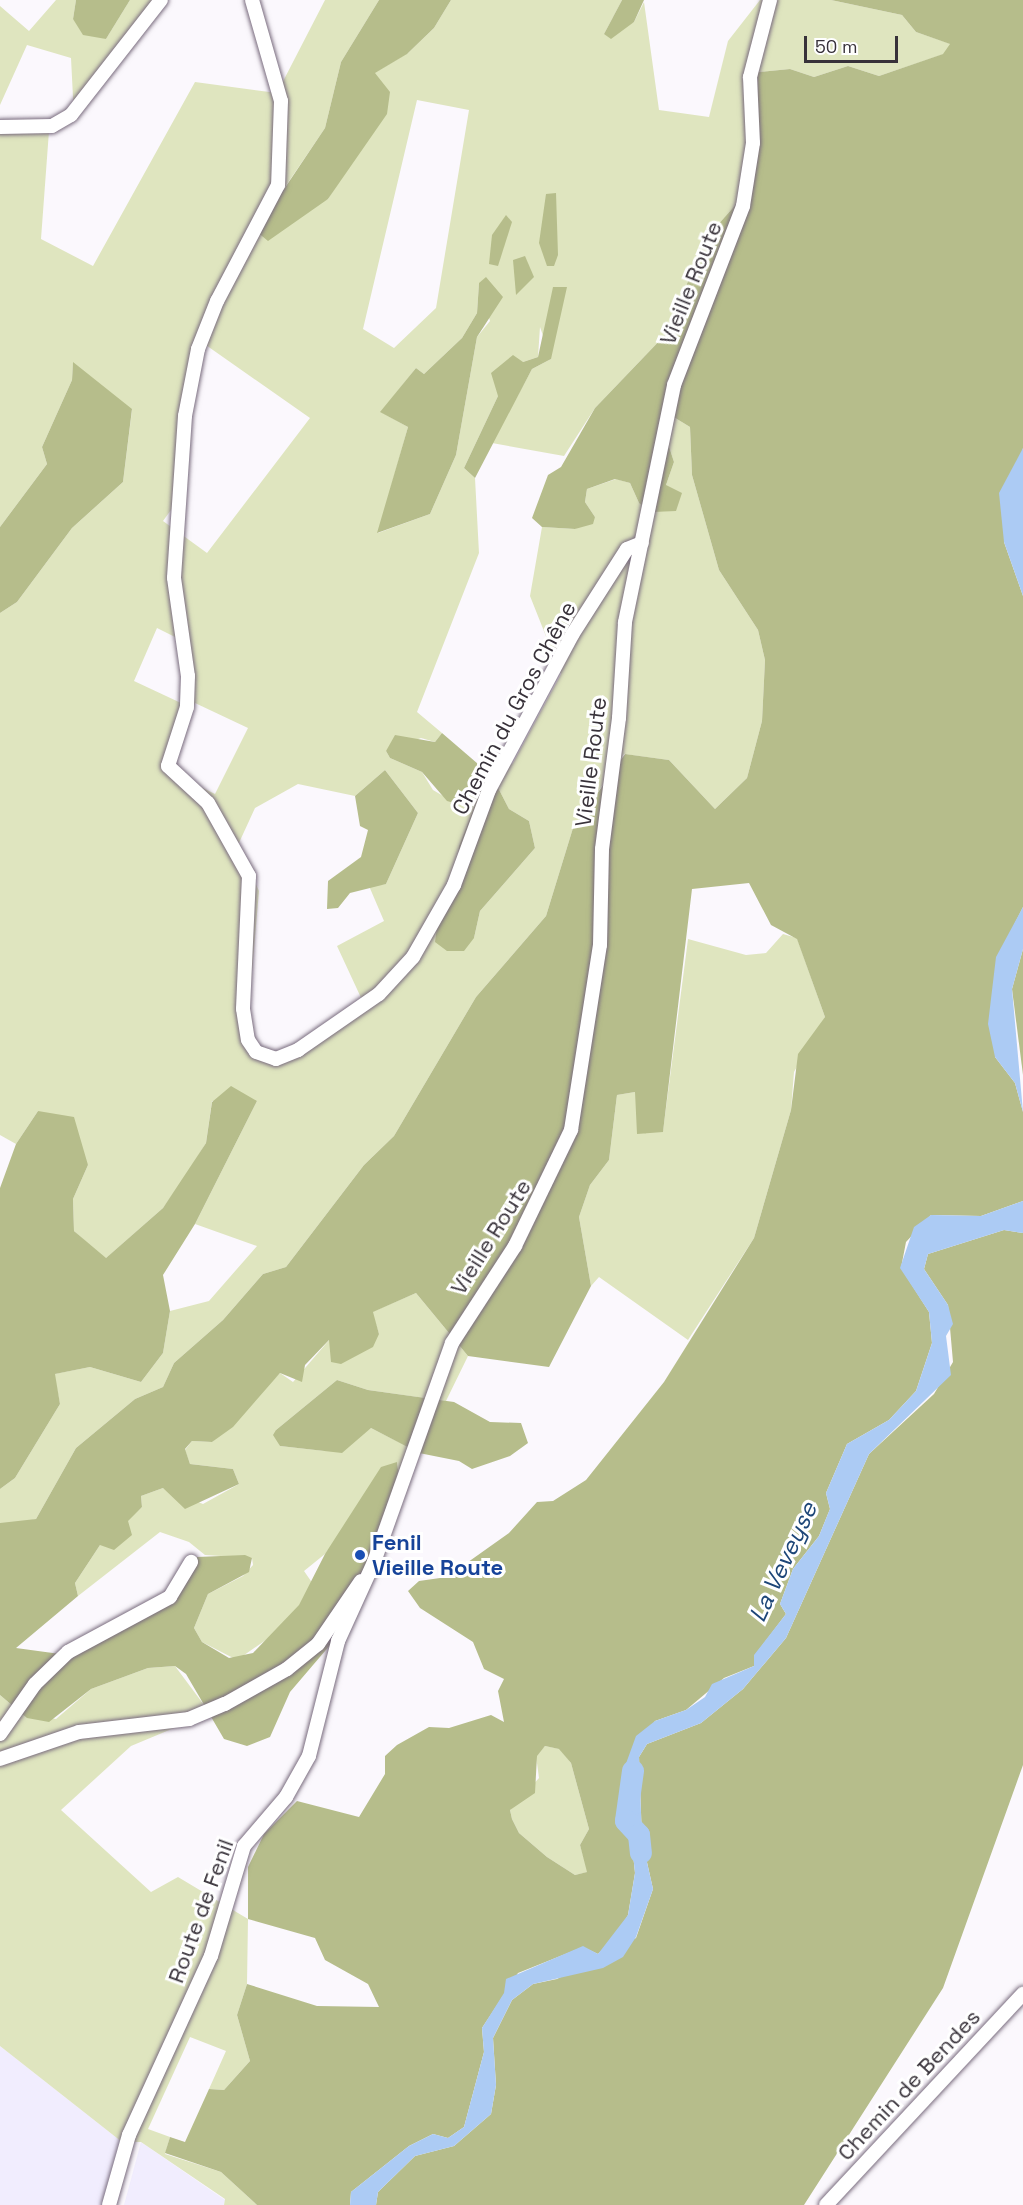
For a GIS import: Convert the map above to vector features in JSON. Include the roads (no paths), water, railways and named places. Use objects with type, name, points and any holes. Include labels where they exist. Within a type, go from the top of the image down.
[{"type":"street","points":[[0,127],[52,126],[71,115],[160,0]]},
{"type":"street","name":"Chemin du Gros Chêne","points":[[252,0],[281,101],[278,185],[217,301],[198,350],[185,416],[174,578],[188,676],[187,707],[168,766],[208,803],[249,876],[244,1021],[256,1052],[276,1059],[298,1050],[379,994],[413,957],[454,885],[489,790],[572,635],[627,549],[642,543]]},
{"type":"street","name":"Vieille Route","points":[[395,1506],[452,1343],[547,1189],[576,1115],[600,945],[602,849],[619,718],[623,631],[674,385],[743,206],[753,143],[750,77],[770,0]]},
{"type":"street","name":"Route de Fenil","points":[[109,2205],[129,2135],[211,1956],[244,1846],[286,1797],[309,1756],[338,1641],[374,1562],[395,1506]]},
{"type":"street","points":[[0,1734],[35,1684],[68,1652],[170,1598],[191,1562]]},
{"type":"street","points":[[0,1759],[79,1732],[189,1719],[287,1669],[318,1644],[374,1562]]},
{"type":"street","name":"Chemin de Bendes","points":[[826,2205],[1023,1994]]},
{"type":"water","points":[[1023,448],[1023,596],[1004,542],[999,493]]},
{"type":"water","points":[[1023,907],[1023,949],[1012,989],[1023,1112],[1015,1083],[995,1057],[988,1024],[996,957]]},
{"type":"water","points":[[1023,1201],[1023,1233],[1004,1230],[928,1254],[924,1269],[948,1305],[953,1324],[946,1336],[951,1375],[869,1454],[786,1638],[743,1689],[701,1723],[647,1744],[639,1757],[642,1840],[653,1889],[636,1937],[623,1957],[603,1968],[533,1984],[512,2000],[493,2038],[496,2085],[491,2114],[454,2146],[415,2156],[378,2192],[376,2205],[350,2205],[351,2192],[409,2146],[433,2134],[448,2138],[464,2127],[484,2052],[482,2028],[504,1993],[506,1979],[583,1946],[598,1954],[628,1915],[635,1873],[624,1769],[636,1736],[655,1721],[686,1710],[705,1697],[712,1684],[754,1666],[754,1655],[786,1614],[780,1604],[793,1569],[819,1536],[830,1509],[826,1493],[847,1444],[889,1420],[916,1391],[932,1343],[929,1312],[900,1268],[914,1227],[931,1215],[981,1216]]},
{"type":"waterway","name":"La Veveyse","points":[[633,1771],[626,1821],[639,1835],[641,1853]]},
{"type":"place","name":"Fenil Vieille Route","points":[[360,1555]]}]
